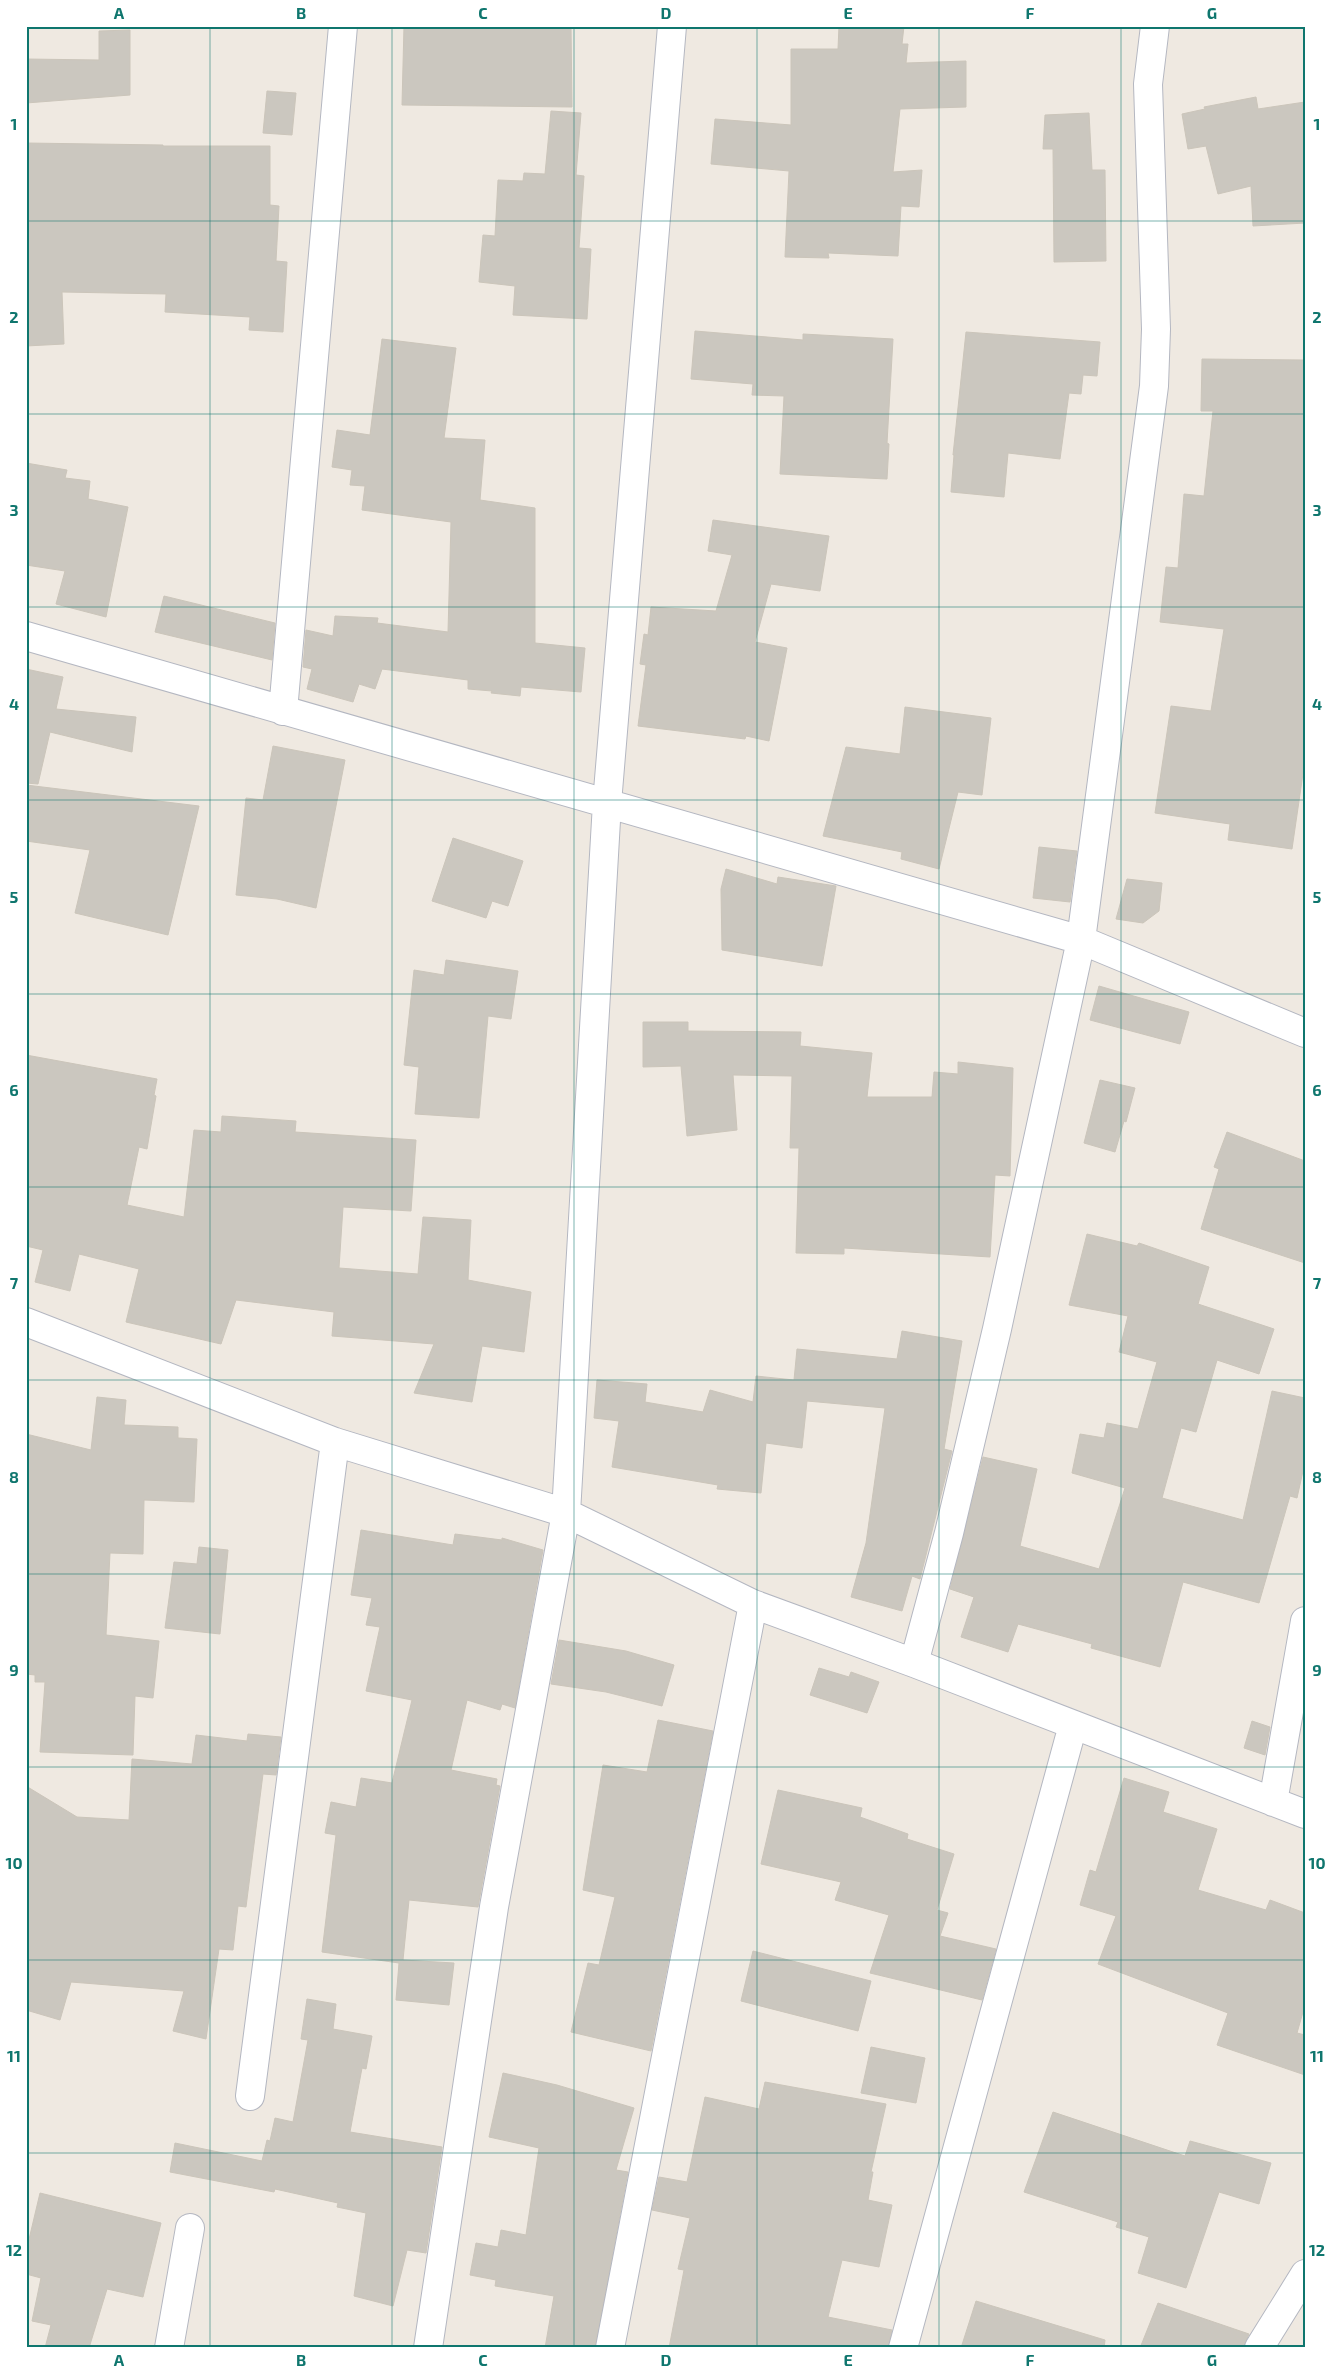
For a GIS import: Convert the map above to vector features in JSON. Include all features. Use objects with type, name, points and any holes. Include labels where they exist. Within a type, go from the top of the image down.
[{"type":"street","points":[[283,711],[343,26]]},
{"type":"street","points":[[428,2348],[494,1907],[566,1514],[607,802],[672,26]]},
{"type":"street","points":[[914,1663],[949,1533],[997,1329],[1081,940],[1154,386],[1156,329],[1148,84],[1155,26]]},
{"type":"street","points":[[26,636],[1081,940],[1305,1032]]},
{"type":"street","points":[[26,1322],[335,1442],[566,1514],[753,1604],[914,1663],[1305,1814]]},
{"type":"street","points":[[250,2096],[335,1442]]},
{"type":"street","points":[[610,2348],[753,1604]]},
{"type":"street","points":[[1273,1802],[1305,1621]]},
{"type":"street","points":[[903,2348],[1073,1725]]},
{"type":"street","points":[[169,2348],[190,2228]]},
{"type":"street","points":[[1259,2348],[1305,2274]]},
{"type":"building","points":[[404,26],[571,26],[572,107],[402,105]]},
{"type":"building","points":[[839,26],[904,26],[902,44],[908,44],[906,63],[966,61],[966,107],[900,109],[893,172],[922,170],[919,207],[901,206],[898,256],[828,253],[829,258],[785,257],[789,171],[711,164],[715,119],[791,125],[791,49],[838,49]]},
{"type":"building","points":[[130,30],[130,95],[26,103],[26,59],[99,60],[99,31]]},
{"type":"building","points":[[267,91],[296,93],[292,135],[263,133]]},
{"type":"building","points":[[1256,97],[1258,109],[1305,102],[1305,223],[1253,226],[1251,186],[1218,194],[1206,146],[1188,149],[1182,114],[1205,109],[1204,107]]},
{"type":"building","points":[[551,111],[581,113],[576,175],[584,176],[579,248],[591,249],[587,319],[513,315],[515,286],[479,282],[483,235],[495,236],[498,180],[523,181],[524,173],[545,174]]},
{"type":"building","points":[[1089,113],[1092,170],[1105,170],[1106,261],[1054,262],[1053,149],[1043,149],[1045,115]]},
{"type":"building","points":[[26,143],[270,146],[270,205],[279,206],[276,261],[287,262],[283,332],[249,330],[250,317],[165,312],[166,294],[62,292],[64,344],[26,346]]},
{"type":"building","points":[[695,331],[803,340],[803,334],[893,339],[887,443],[889,444],[887,479],[780,474],[784,396],[752,395],[753,384],[691,379]]},
{"type":"building","points":[[966,332],[1100,342],[1097,376],[1083,375],[1081,394],[1069,393],[1060,459],[1008,453],[1004,497],[951,492]]},
{"type":"building","points":[[382,339],[456,348],[444,438],[485,440],[480,500],[535,508],[535,643],[585,648],[581,692],[521,687],[520,696],[491,693],[492,691],[468,689],[468,680],[382,669],[375,689],[359,684],[353,702],[307,689],[312,669],[303,667],[306,630],[333,636],[335,616],[378,618],[377,623],[448,632],[451,522],[362,510],[365,486],[350,485],[352,470],[332,467],[337,430],[370,435]]},
{"type":"building","points":[[1202,359],[1305,360],[1305,760],[1292,849],[1228,840],[1230,824],[1155,813],[1171,706],[1211,711],[1224,629],[1160,622],[1166,567],[1178,568],[1184,494],[1204,496],[1213,411],[1201,411]]},
{"type":"building","points":[[26,463],[67,470],[65,478],[90,481],[88,499],[128,507],[106,617],[56,604],[65,571],[26,565]]},
{"type":"building","points":[[713,520],[829,536],[820,591],[771,584],[755,642],[787,648],[769,741],[746,736],[745,739],[638,726],[646,665],[640,664],[644,634],[648,635],[651,607],[716,611],[732,555],[708,551]]},
{"type":"building","points":[[164,596],[275,623],[272,660],[155,632]]},
{"type":"building","points":[[26,669],[63,677],[56,709],[136,717],[132,752],[50,732],[38,784],[26,783]]},
{"type":"building","points":[[905,707],[991,718],[982,795],[958,792],[939,869],[901,859],[902,852],[823,836],[846,747],[900,754]]},
{"type":"building","points":[[273,746],[345,760],[316,908],[277,899],[236,895],[246,798],[263,800]]},
{"type":"building","points":[[26,785],[199,806],[168,935],[75,913],[90,850],[26,841]]},
{"type":"building","points":[[453,838],[523,861],[508,906],[492,901],[486,918],[432,901]]},
{"type":"building","points":[[1039,847],[1077,851],[1070,902],[1033,898]]},
{"type":"building","points":[[726,869],[777,884],[778,877],[836,886],[822,966],[722,950],[721,889]]},
{"type":"building","points":[[1127,879],[1162,883],[1159,911],[1143,923],[1116,919]]},
{"type":"building","points":[[446,960],[518,971],[511,1019],[488,1016],[479,1118],[415,1114],[419,1067],[404,1065],[414,970],[444,975]]},
{"type":"building","points":[[1099,986],[1189,1012],[1180,1044],[1090,1020]]},
{"type":"building","points":[[643,1022],[688,1022],[688,1031],[801,1032],[800,1046],[872,1053],[867,1097],[932,1097],[934,1072],[958,1074],[958,1062],[1013,1068],[1010,1176],[995,1175],[990,1257],[844,1248],[844,1254],[796,1253],[799,1148],[790,1148],[792,1076],[733,1075],[737,1130],[687,1136],[681,1066],[643,1067]]},
{"type":"building","points":[[26,1055],[157,1079],[147,1149],[139,1147],[127,1205],[184,1217],[194,1130],[221,1132],[222,1116],[296,1121],[295,1132],[416,1140],[411,1211],[343,1207],[339,1268],[418,1274],[423,1217],[471,1220],[468,1280],[531,1292],[524,1352],[482,1346],[472,1402],[414,1393],[434,1344],[332,1336],[334,1312],[236,1300],[221,1344],[126,1322],[139,1269],[79,1254],[70,1291],[35,1282],[43,1250],[26,1246]]},
{"type":"building","points":[[1100,1080],[1135,1088],[1126,1122],[1124,1121],[1115,1152],[1084,1143]]},
{"type":"building","points":[[1227,1132],[1305,1161],[1305,1263],[1201,1229],[1219,1169],[1214,1167]]},
{"type":"building","points":[[1087,1234],[1137,1246],[1139,1243],[1209,1267],[1198,1304],[1274,1329],[1259,1374],[1217,1360],[1196,1432],[1181,1428],[1162,1498],[1243,1520],[1272,1391],[1305,1398],[1305,1462],[1297,1498],[1290,1496],[1259,1603],[1183,1582],[1160,1667],[1091,1648],[1092,1644],[1018,1624],[1008,1652],[961,1637],[974,1597],[950,1589],[983,1457],[1037,1469],[1020,1546],[1099,1569],[1125,1488],[1072,1473],[1080,1434],[1104,1438],[1107,1423],[1138,1429],[1157,1362],[1119,1352],[1128,1316],[1069,1305]]},
{"type":"building","points":[[902,1331],[962,1341],[944,1449],[952,1451],[920,1579],[912,1576],[902,1611],[851,1597],[866,1543],[885,1408],[807,1401],[802,1448],[766,1443],[761,1493],[717,1489],[718,1485],[612,1467],[619,1421],[594,1418],[597,1380],[647,1384],[645,1402],[703,1412],[710,1390],[753,1402],[756,1376],[794,1380],[797,1349],[897,1359]]},
{"type":"building","points":[[97,1397],[126,1400],[124,1425],[178,1427],[178,1438],[197,1439],[194,1502],[144,1500],[143,1554],[110,1553],[106,1635],[159,1641],[153,1698],[135,1696],[133,1755],[40,1752],[45,1682],[35,1682],[35,1675],[26,1674],[26,1434],[91,1450]]},
{"type":"building","points":[[361,1530],[453,1545],[455,1534],[502,1540],[502,1538],[543,1550],[515,1708],[502,1704],[500,1710],[467,1700],[451,1770],[497,1779],[496,1785],[500,1786],[478,1907],[409,1900],[403,1960],[454,1963],[449,2005],[396,2000],[399,1963],[322,1952],[336,1835],[325,1833],[331,1802],[356,1807],[361,1778],[392,1783],[412,1700],[366,1691],[380,1627],[366,1625],[372,1598],[351,1595]]},
{"type":"building","points":[[199,1547],[228,1550],[220,1634],[165,1628],[174,1562],[197,1564]]},
{"type":"building","points":[[559,1640],[626,1651],[674,1665],[662,1706],[606,1692],[551,1684]]},
{"type":"building","points":[[819,1668],[849,1677],[851,1672],[879,1682],[867,1713],[810,1695]]},
{"type":"building","points":[[658,1720],[713,1731],[651,2051],[571,2032],[588,1963],[599,1965],[615,1897],[583,1890],[603,1765],[647,1772]]},
{"type":"building","points":[[1252,1721],[1270,1727],[1265,1755],[1244,1748]]},
{"type":"building","points":[[248,1734],[281,1737],[276,1775],[263,1774],[246,1907],[238,1906],[233,1950],[219,1949],[206,2039],[173,2031],[184,1991],[71,1982],[60,2020],[26,2010],[26,1786],[77,1817],[129,1820],[132,1759],[192,1764],[196,1735],[247,1741]]},
{"type":"building","points":[[1124,1778],[1169,1792],[1163,1812],[1217,1829],[1198,1890],[1266,1910],[1270,1900],[1305,1913],[1305,2005],[1297,2033],[1305,2035],[1305,2075],[1217,2045],[1228,2013],[1098,1964],[1116,1916],[1080,1905],[1090,1870],[1096,1872]]},
{"type":"building","points":[[778,1790],[862,1808],[860,1817],[908,1834],[907,1839],[954,1854],[937,1910],[948,1913],[940,1936],[996,1949],[982,2000],[870,1973],[889,1915],[835,1900],[841,1882],[761,1864]]},
{"type":"building","points":[[753,1951],[871,1981],[858,2031],[741,2001]]},
{"type":"building","points":[[307,1999],[336,2004],[333,2029],[372,2036],[366,2069],[362,2068],[350,2132],[442,2147],[426,2253],[407,2250],[393,2306],[354,2296],[366,2213],[337,2207],[338,2203],[275,2189],[274,2192],[170,2172],[175,2143],[262,2161],[267,2140],[270,2141],[275,2118],[293,2122],[308,2040],[301,2039]]},
{"type":"building","points":[[871,2047],[925,2058],[916,2103],[861,2093]]},
{"type":"building","points":[[503,2073],[557,2085],[634,2108],[616,2170],[628,2172],[595,2348],[545,2348],[554,2296],[495,2286],[496,2280],[470,2275],[476,2243],[498,2247],[501,2230],[526,2235],[539,2148],[489,2137]]},
{"type":"building","points":[[765,2082],[886,2104],[871,2172],[873,2172],[868,2200],[892,2205],[879,2267],[842,2260],[828,2317],[892,2330],[888,2348],[669,2348],[684,2270],[678,2269],[690,2218],[652,2210],[659,2177],[687,2182],[705,2097],[759,2109]]},
{"type":"building","points":[[1053,2112],[1185,2156],[1190,2141],[1271,2163],[1259,2204],[1219,2192],[1186,2288],[1138,2273],[1149,2237],[1116,2227],[1118,2222],[1024,2192]]},
{"type":"building","points":[[40,2193],[161,2223],[143,2297],[107,2289],[89,2348],[45,2348],[51,2325],[32,2321],[41,2278],[26,2274],[26,2252]]},
{"type":"building","points":[[976,2301],[1105,2340],[1104,2348],[961,2348]]},
{"type":"building","points":[[1158,2303],[1249,2334],[1243,2348],[1140,2348]]}]
